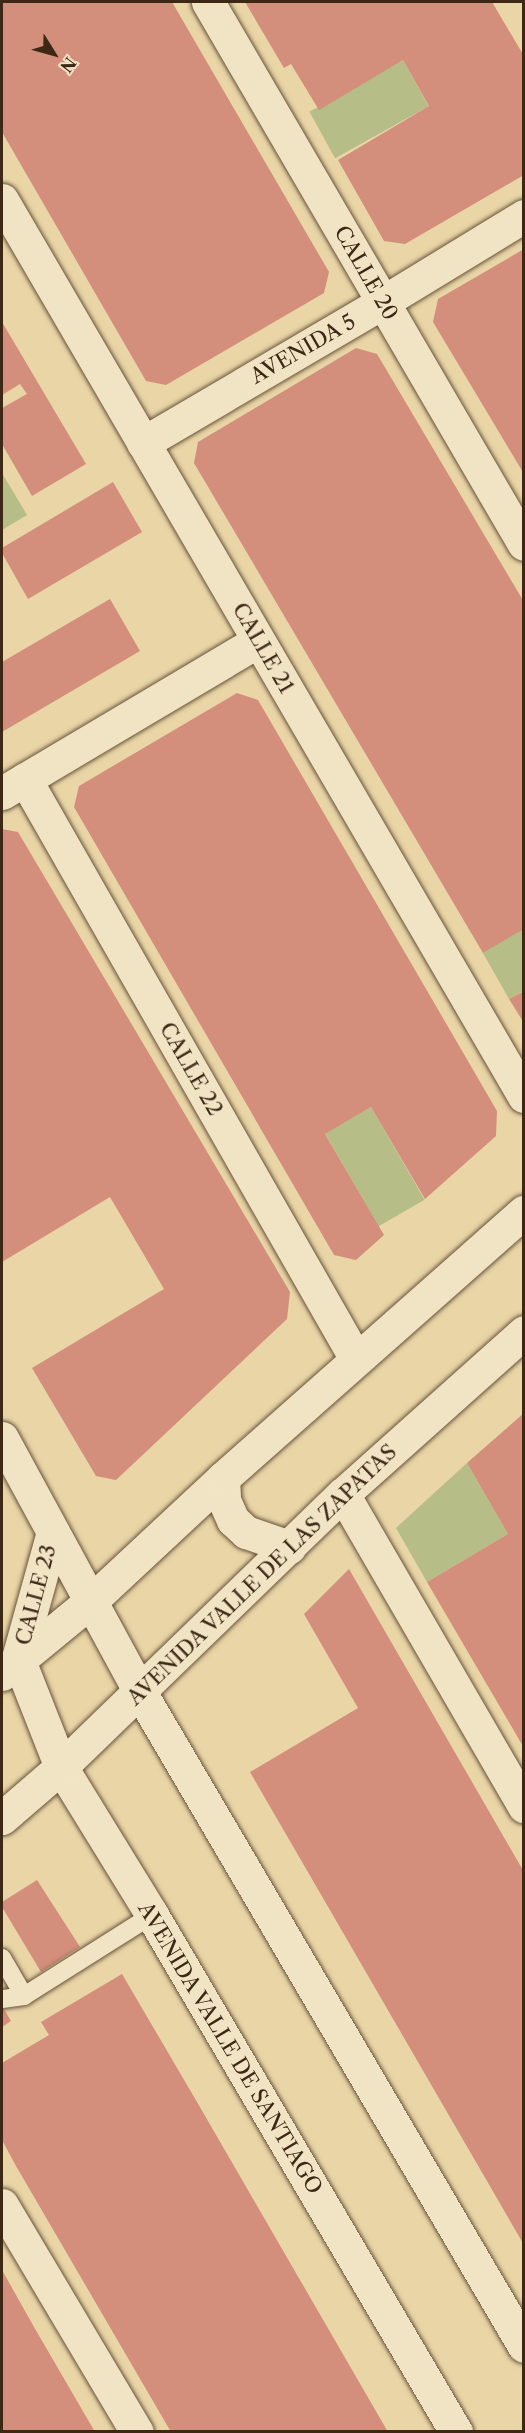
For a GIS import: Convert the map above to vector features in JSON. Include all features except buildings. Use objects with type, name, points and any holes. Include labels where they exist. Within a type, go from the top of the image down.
[{"type":"street","name":"CALLE 20","points":[[208,2],[524,544]]},
{"type":"street","name":"CALLE 21","points":[[4,209],[524,1096]]},
{"type":"street","name":"AVENIDA 5","points":[[143,443],[524,216]]},
{"type":"street","points":[[13,786],[258,641]]},
{"type":"street","name":"CALLE 22","points":[[13,786],[356,1359]]},
{"type":"street","points":[[10,1666],[91,1601],[223,1478],[524,1212]]},
{"type":"street","name":"AVENIDA VALLE DE LAS ZAPATAS","points":[[2,1818],[61,1767],[140,1692],[343,1494],[522,1338]]},
{"type":"street","name":"CALLE 23","points":[[2,1438],[12,1464],[91,1601]]},
{"type":"street","points":[[223,1478],[224,1500],[233,1520],[246,1532],[289,1547]]},
{"type":"street","points":[[343,1494],[524,1806]]},
{"type":"street","name":"CALLE 23","points":[[10,1666],[53,1532]]},
{"type":"street","points":[[91,1601],[140,1692],[524,2346]]},
{"type":"street","name":"AVENIDA VALLE DE SANTIAGO","points":[[10,1666],[61,1767],[152,1915],[456,2432]]},
{"type":"street","points":[[2,2205],[137,2432]]},
{"type":"lane","points":[[2,1999],[24,1996],[152,1915]]},
{"type":"lane","points":[[2,1958],[24,1996]]},
{"type":"green space","points":[[403,60],[429,106],[335,158],[309,112]]},
{"type":"green space","points":[[2,473],[27,515],[2,530]]},
{"type":"green space","points":[[523,929],[523,991],[509,999],[483,953]]},
{"type":"green space","points":[[371,1107],[424,1200],[379,1226],[325,1134]]},
{"type":"green space","points":[[467,1463],[508,1534],[427,1582],[396,1528]]}]
